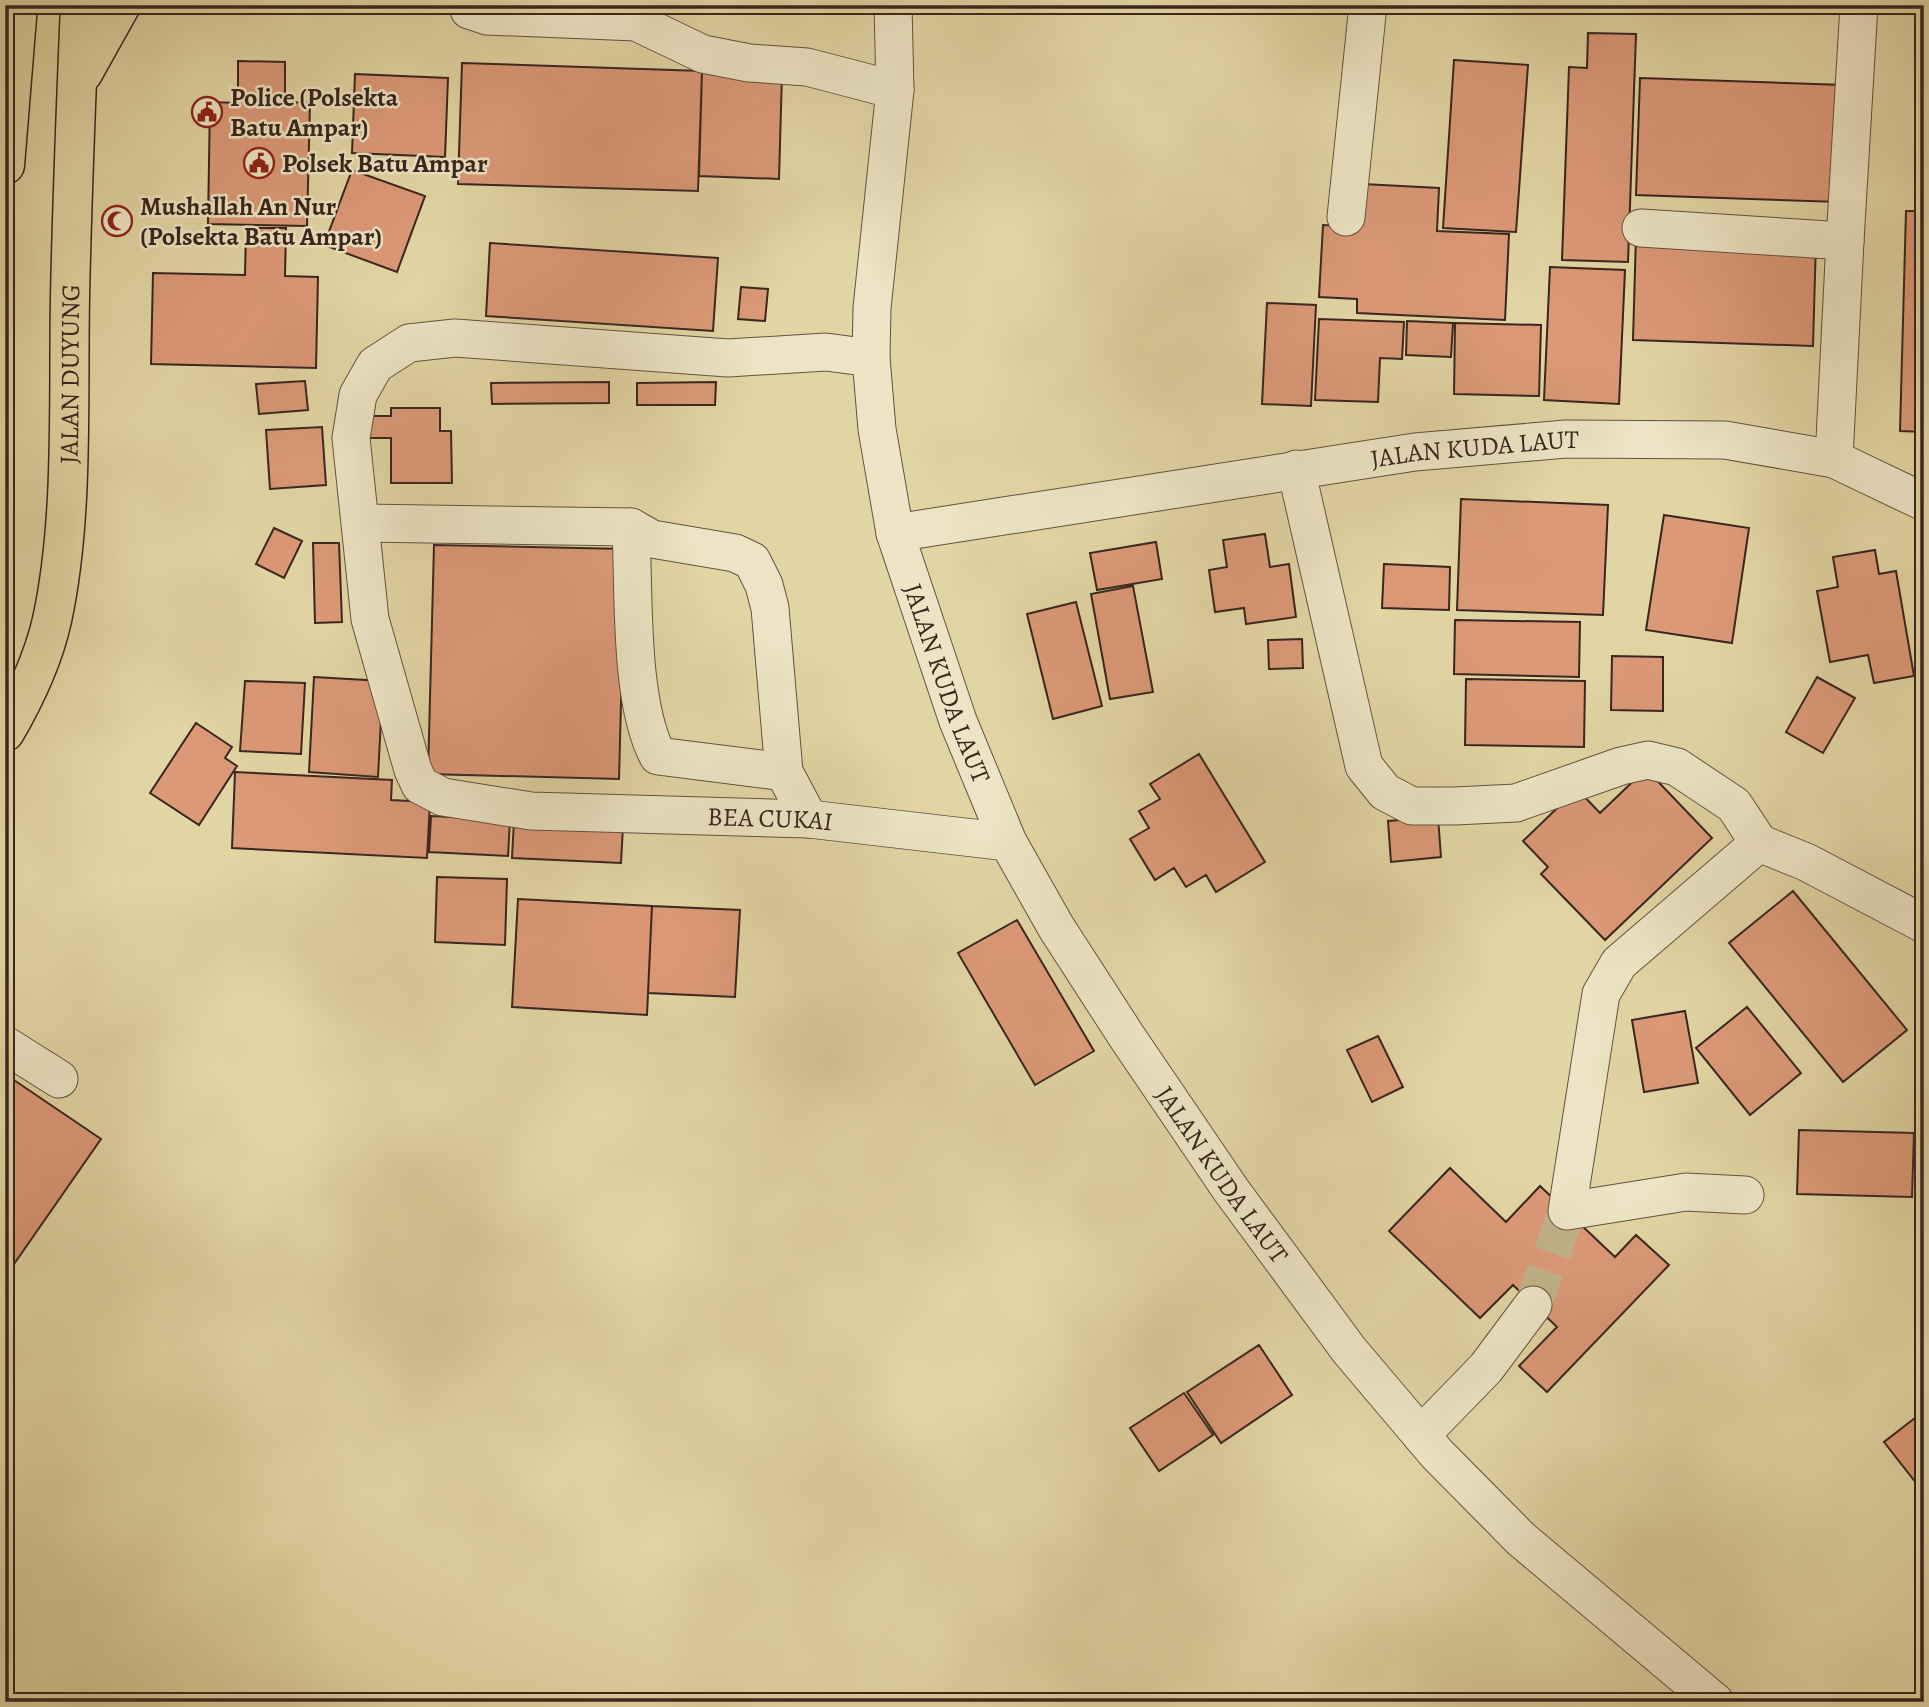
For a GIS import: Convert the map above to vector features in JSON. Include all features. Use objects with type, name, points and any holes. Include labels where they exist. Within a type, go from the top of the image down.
[{"type":"highway","points":[[5,164],[18,5]]},
{"type":"highway","name":"JALAN DUYUNG","points":[[5,732],[23,701],[41,658],[52,618],[62,544],[80,5]]},
{"type":"highway","points":[[76,87],[95,47],[121,5]]},
{"type":"street","points":[[467,5],[469,10],[487,16],[636,22],[703,54],[749,63],[807,67],[895,90]]},
{"type":"street","name":"JALAN KUDA LAUT","points":[[893,5],[895,90],[872,308],[871,358],[877,429],[895,533],[958,721],[1008,842],[1070,949],[1230,1190],[1349,1350],[1421,1435],[1521,1539],[1716,1702]]},
{"type":"street","points":[[1346,217],[1368,5]]},
{"type":"street","points":[[1834,459],[1859,5]]},
{"type":"street","points":[[1640,228],[1844,241]]},
{"type":"street","name":"BEA CUKAI","points":[[871,358],[826,352],[728,358],[455,338],[409,343],[375,365],[358,395],[351,438],[362,523],[370,620],[419,785],[443,797],[531,811],[809,820],[1008,842]]},
{"type":"street","name":"JALAN KUDA LAUT","points":[[895,533],[1415,452],[1566,439],[1725,440],[1834,459],[1924,502]]},
{"type":"street","points":[[1296,469],[1364,766],[1385,792],[1412,806],[1516,803],[1621,766],[1648,760],[1677,767],[1734,805],[1759,843],[1806,862],[1924,924]]},
{"type":"street","points":[[362,523],[631,527],[652,540],[735,553],[752,561],[764,585],[770,608],[784,772],[809,820]]},
{"type":"street","points":[[631,527],[638,685],[646,735],[658,756],[784,772]]},
{"type":"street","points":[[1745,1195],[1686,1192],[1567,1211],[1601,994],[1608,977],[1619,963],[1759,843]]},
{"type":"street","points":[[5,1045],[59,1079]]},
{"type":"street","points":[[1421,1435],[1486,1368],[1533,1305]]},
{"type":"building","points":[[1588,33],[1636,34],[1628,262],[1562,260],[1569,67],[1587,68]]},
{"type":"building","points":[[1454,60],[1528,65],[1516,232],[1443,228]]},
{"type":"building","name":"Polsek Batu Ampar","points":[[238,61],[285,62],[285,102],[310,103],[307,226],[208,224],[210,102],[238,103]]},
{"type":"building","points":[[462,63],[702,71],[698,191],[458,184]]},
{"type":"building","points":[[702,71],[782,74],[779,179],[699,176]]},
{"type":"building","points":[[355,74],[448,78],[445,157],[352,153]]},
{"type":"building","points":[[1640,78],[1843,85],[1839,202],[1636,195]]},
{"type":"building","points":[[352,170],[425,196],[397,272],[324,245]]},
{"type":"building","points":[[1363,184],[1439,188],[1437,231],[1509,234],[1505,320],[1357,313],[1357,299],[1319,297],[1323,225],[1361,227]]},
{"type":"building","points":[[1906,211],[1924,211],[1924,432],[1900,431]]},
{"type":"building","points":[[246,228],[286,228],[285,276],[318,277],[316,368],[151,364],[153,273],[245,275]]},
{"type":"building","points":[[1636,235],[1816,241],[1813,346],[1633,340]]},
{"type":"building","points":[[490,243],[718,258],[713,331],[486,316]]},
{"type":"building","points":[[1550,267],[1625,270],[1619,404],[1544,400]]},
{"type":"building","points":[[741,287],[768,289],[765,321],[738,319]]},
{"type":"building","points":[[1267,303],[1316,305],[1311,406],[1262,404]]},
{"type":"building","points":[[1319,319],[1404,322],[1402,359],[1380,358],[1378,402],[1315,400]]},
{"type":"building","points":[[1407,321],[1453,323],[1451,357],[1406,355]]},
{"type":"building","points":[[1455,323],[1541,325],[1539,396],[1454,394]]},
{"type":"building","points":[[305,381],[308,410],[259,414],[256,384]]},
{"type":"building","points":[[609,382],[609,403],[492,404],[491,383]]},
{"type":"building","points":[[716,382],[715,405],[637,405],[637,383]]},
{"type":"building","points":[[391,408],[440,408],[440,431],[451,431],[452,483],[391,483],[391,438],[368,438],[368,416],[391,416]]},
{"type":"building","points":[[322,427],[326,485],[270,489],[266,430]]},
{"type":"building","points":[[1461,499],[1608,505],[1603,615],[1457,610]]},
{"type":"building","points":[[1664,515],[1749,528],[1732,643],[1646,630]]},
{"type":"building","points":[[274,528],[302,541],[284,578],[256,564]]},
{"type":"building","points":[[1265,534],[1270,567],[1289,564],[1296,617],[1246,624],[1244,608],[1215,612],[1209,570],[1227,567],[1223,540]]},
{"type":"building","points":[[1156,542],[1162,579],[1097,590],[1090,553]]},
{"type":"building","points":[[313,543],[339,543],[342,622],[315,623]]},
{"type":"building","points":[[434,545],[625,549],[619,779],[428,774]]},
{"type":"building","points":[[1875,550],[1879,574],[1896,571],[1914,676],[1874,683],[1868,655],[1830,662],[1817,591],[1838,587],[1833,557]]},
{"type":"building","points":[[1384,564],[1450,567],[1449,610],[1382,608]]},
{"type":"building","points":[[1133,586],[1153,692],[1110,699],[1091,594]]},
{"type":"building","points":[[1076,602],[1102,706],[1053,719],[1027,614]]},
{"type":"building","points":[[1455,620],[1580,622],[1579,677],[1454,674]]},
{"type":"building","points":[[1302,639],[1303,668],[1269,669],[1268,640]]},
{"type":"building","points":[[1612,656],[1663,657],[1663,711],[1611,710]]},
{"type":"building","points":[[314,677],[383,681],[378,777],[309,772]]},
{"type":"building","points":[[1817,677],[1855,698],[1823,753],[1786,732]]},
{"type":"building","points":[[1466,679],[1585,681],[1584,747],[1465,745]]},
{"type":"building","points":[[245,681],[305,683],[301,754],[240,751]]},
{"type":"building","points":[[196,723],[232,747],[225,758],[237,766],[199,825],[150,793]]},
{"type":"building","points":[[1199,754],[1265,862],[1216,892],[1206,875],[1186,887],[1174,868],[1155,880],[1130,839],[1149,828],[1139,811],[1160,799],[1150,784]]},
{"type":"building","points":[[1646,769],[1712,838],[1605,940],[1541,874],[1548,867],[1523,841],[1577,789],[1600,813]]},
{"type":"building","points":[[235,772],[392,780],[391,800],[430,802],[427,858],[232,848]]},
{"type":"building","points":[[431,816],[510,820],[508,856],[429,852]]},
{"type":"building","points":[[1438,817],[1441,857],[1391,862],[1388,821]]},
{"type":"building","points":[[514,820],[623,826],[621,863],[512,858]]},
{"type":"building","points":[[437,877],[507,879],[505,945],[435,942]]},
{"type":"building","points":[[1793,891],[1907,1030],[1843,1082],[1729,943]]},
{"type":"building","points":[[518,899],[652,906],[647,1015],[512,1007]]},
{"type":"building","points":[[652,906],[740,910],[735,997],[648,993]]},
{"type":"building","points":[[1017,920],[1094,1051],[1035,1085],[958,953]]},
{"type":"building","points":[[1747,1007],[1801,1073],[1750,1115],[1696,1048]]},
{"type":"building","points":[[1685,1011],[1698,1083],[1644,1092],[1632,1020]]},
{"type":"building","points":[[1378,1036],[1403,1087],[1372,1102],[1347,1050]]},
{"type":"building","points":[[5,1074],[101,1139],[5,1277]]},
{"type":"building","points":[[1799,1130],[1914,1133],[1912,1197],[1797,1194]]},
{"type":"building","points":[[1450,1168],[1506,1222],[1540,1186],[1615,1257],[1636,1235],[1669,1265],[1547,1392],[1519,1366],[1557,1327],[1513,1285],[1480,1318],[1389,1231]]},
{"type":"building","points":[[1259,1345],[1292,1395],[1221,1443],[1187,1392]]},
{"type":"building","points":[[1184,1393],[1213,1435],[1159,1471],[1130,1428]]},
{"type":"building","points":[[1924,1411],[1924,1493],[1884,1442]]},
{"type":"tunnel","points":[[1533,1305],[1567,1211]]},
{"type":"place","name":"Police (Polsekta Batu Ampar)","points":[[207,112]]},
{"type":"place","name":"Polsek Batu Ampar","points":[[259,163]]},
{"type":"place","name":"Mushallah An Nur (Polsekta Batu Ampar)","points":[[117,221]]}]
